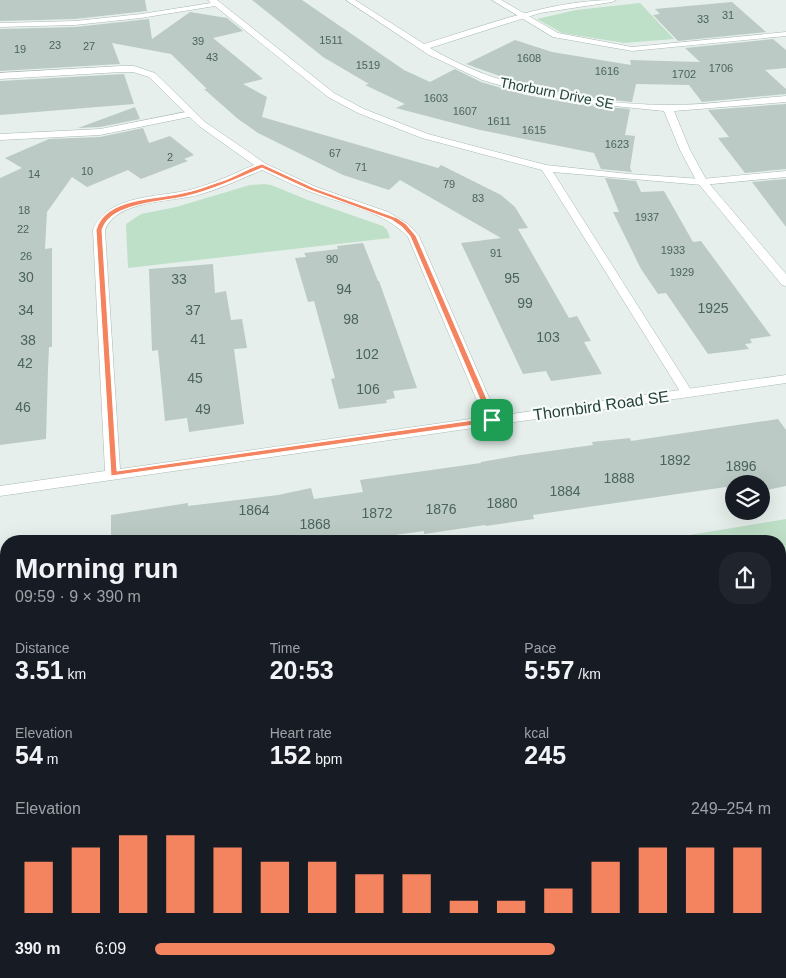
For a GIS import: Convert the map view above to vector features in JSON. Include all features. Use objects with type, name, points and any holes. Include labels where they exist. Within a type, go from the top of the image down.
[{"type":"street","name":"Thorburn Drive SE","points":[[350,0],[424,48],[453,64],[485,78],[516,87],[607,103],[668,108],[786,99]]},
{"type":"street","points":[[424,48],[524,16],[566,5],[612,0]]},
{"type":"street","points":[[0,76],[134,69],[152,75],[192,114],[262,166],[312,189],[384,214],[404,226],[413,236],[492,420]]},
{"type":"street","points":[[668,108],[685,150],[702,182],[786,282]]},
{"type":"street","points":[[114,474],[99,230],[101,223],[109,215],[120,209],[137,203],[184,195],[221,184],[262,166]]},
{"type":"street","name":"Thornbird Road SE","points":[[0,492],[114,474],[786,379]]},
{"type":"lane","points":[[496,0],[556,35],[632,49],[786,34]]},
{"type":"lane","points":[[0,25],[75,23],[141,16],[215,2],[331,95],[361,111],[425,136],[546,168],[702,182],[786,174]]},
{"type":"lane","points":[[0,137],[100,132],[192,114]]},
{"type":"lane","points":[[546,168],[686,393]]},
{"type":"green space","points":[[640,3],[674,39],[624,43],[562,33],[537,19],[576,10]]},
{"type":"green space","points":[[264,184],[383,226],[390,238],[128,268],[126,224],[141,214],[176,207],[250,185]]},
{"type":"green space","points":[[786,519],[786,535],[689,535]]},
{"type":"building","points":[[0,0],[145,0],[147,11],[75,19],[0,21]]},
{"type":"building","points":[[252,0],[302,0],[404,70],[430,82],[455,69],[481,82],[526,95],[575,104],[630,109],[625,135],[635,136],[630,168],[632,172],[601,169],[594,153],[480,130],[396,108],[405,104],[365,85],[369,84],[323,57]]},
{"type":"building","points":[[732,2],[766,32],[678,41],[653,15],[660,14],[655,9]]},
{"type":"building","points":[[190,12],[227,18],[243,31],[213,38],[263,79],[243,84],[267,97],[262,117],[438,168],[441,165],[501,195],[515,207],[528,228],[518,229],[569,318],[577,316],[591,341],[584,342],[602,374],[551,381],[546,371],[523,374],[461,243],[501,238],[400,180],[389,190],[343,175],[258,133],[238,119],[204,89],[207,89],[171,54],[112,43],[120,64],[0,71],[0,29],[75,27],[149,19],[152,39]]},
{"type":"building","points":[[773,39],[786,50],[786,68],[765,70],[786,89],[786,94],[702,102],[689,85],[636,84],[632,102],[576,96],[516,82],[466,64],[515,40],[552,52],[631,65],[630,60],[700,62],[685,48]]},
{"type":"building","points":[[124,74],[134,104],[0,115],[0,81]]},
{"type":"building","points":[[786,104],[786,169],[745,173],[718,138],[729,137],[708,110]]},
{"type":"building","points":[[135,107],[140,119],[100,127],[78,128]]},
{"type":"building","points":[[143,128],[149,143],[170,136],[194,155],[184,159],[188,161],[141,179],[128,170],[87,187],[72,177],[47,212],[45,249],[52,248],[52,347],[49,347],[46,439],[0,445],[0,178],[22,168],[5,158],[49,139],[100,137]]},
{"type":"building","points":[[605,178],[636,181],[641,192],[664,191],[693,242],[701,241],[771,336],[750,339],[752,343],[745,344],[749,349],[708,354],[666,293],[658,294],[641,269],[613,212],[619,212]]},
{"type":"building","points":[[786,179],[786,227],[752,182]]},
{"type":"building","points":[[363,243],[379,281],[417,388],[393,391],[395,398],[386,400],[387,403],[339,409],[331,379],[335,378],[314,301],[308,302],[295,258],[306,257],[304,253],[338,249],[337,246]]},
{"type":"building","points":[[213,264],[215,293],[226,291],[231,320],[242,319],[247,348],[234,349],[244,424],[189,432],[187,418],[165,421],[158,350],[152,351],[149,269]]},
{"type":"building","points":[[778,419],[786,430],[786,486],[770,489],[770,475],[725,475],[725,487],[533,515],[534,519],[424,534],[424,531],[395,535],[111,535],[111,515],[188,503],[188,506],[278,495],[311,488],[314,499],[363,492],[360,480],[593,445],[592,442],[630,438],[631,441]]},
{"type":"route","points":[[262,166],[312,189],[394,219],[413,236],[492,420],[114,474],[99,230],[101,223],[109,215],[120,209],[137,203],[184,195],[221,184],[262,166]]}]
